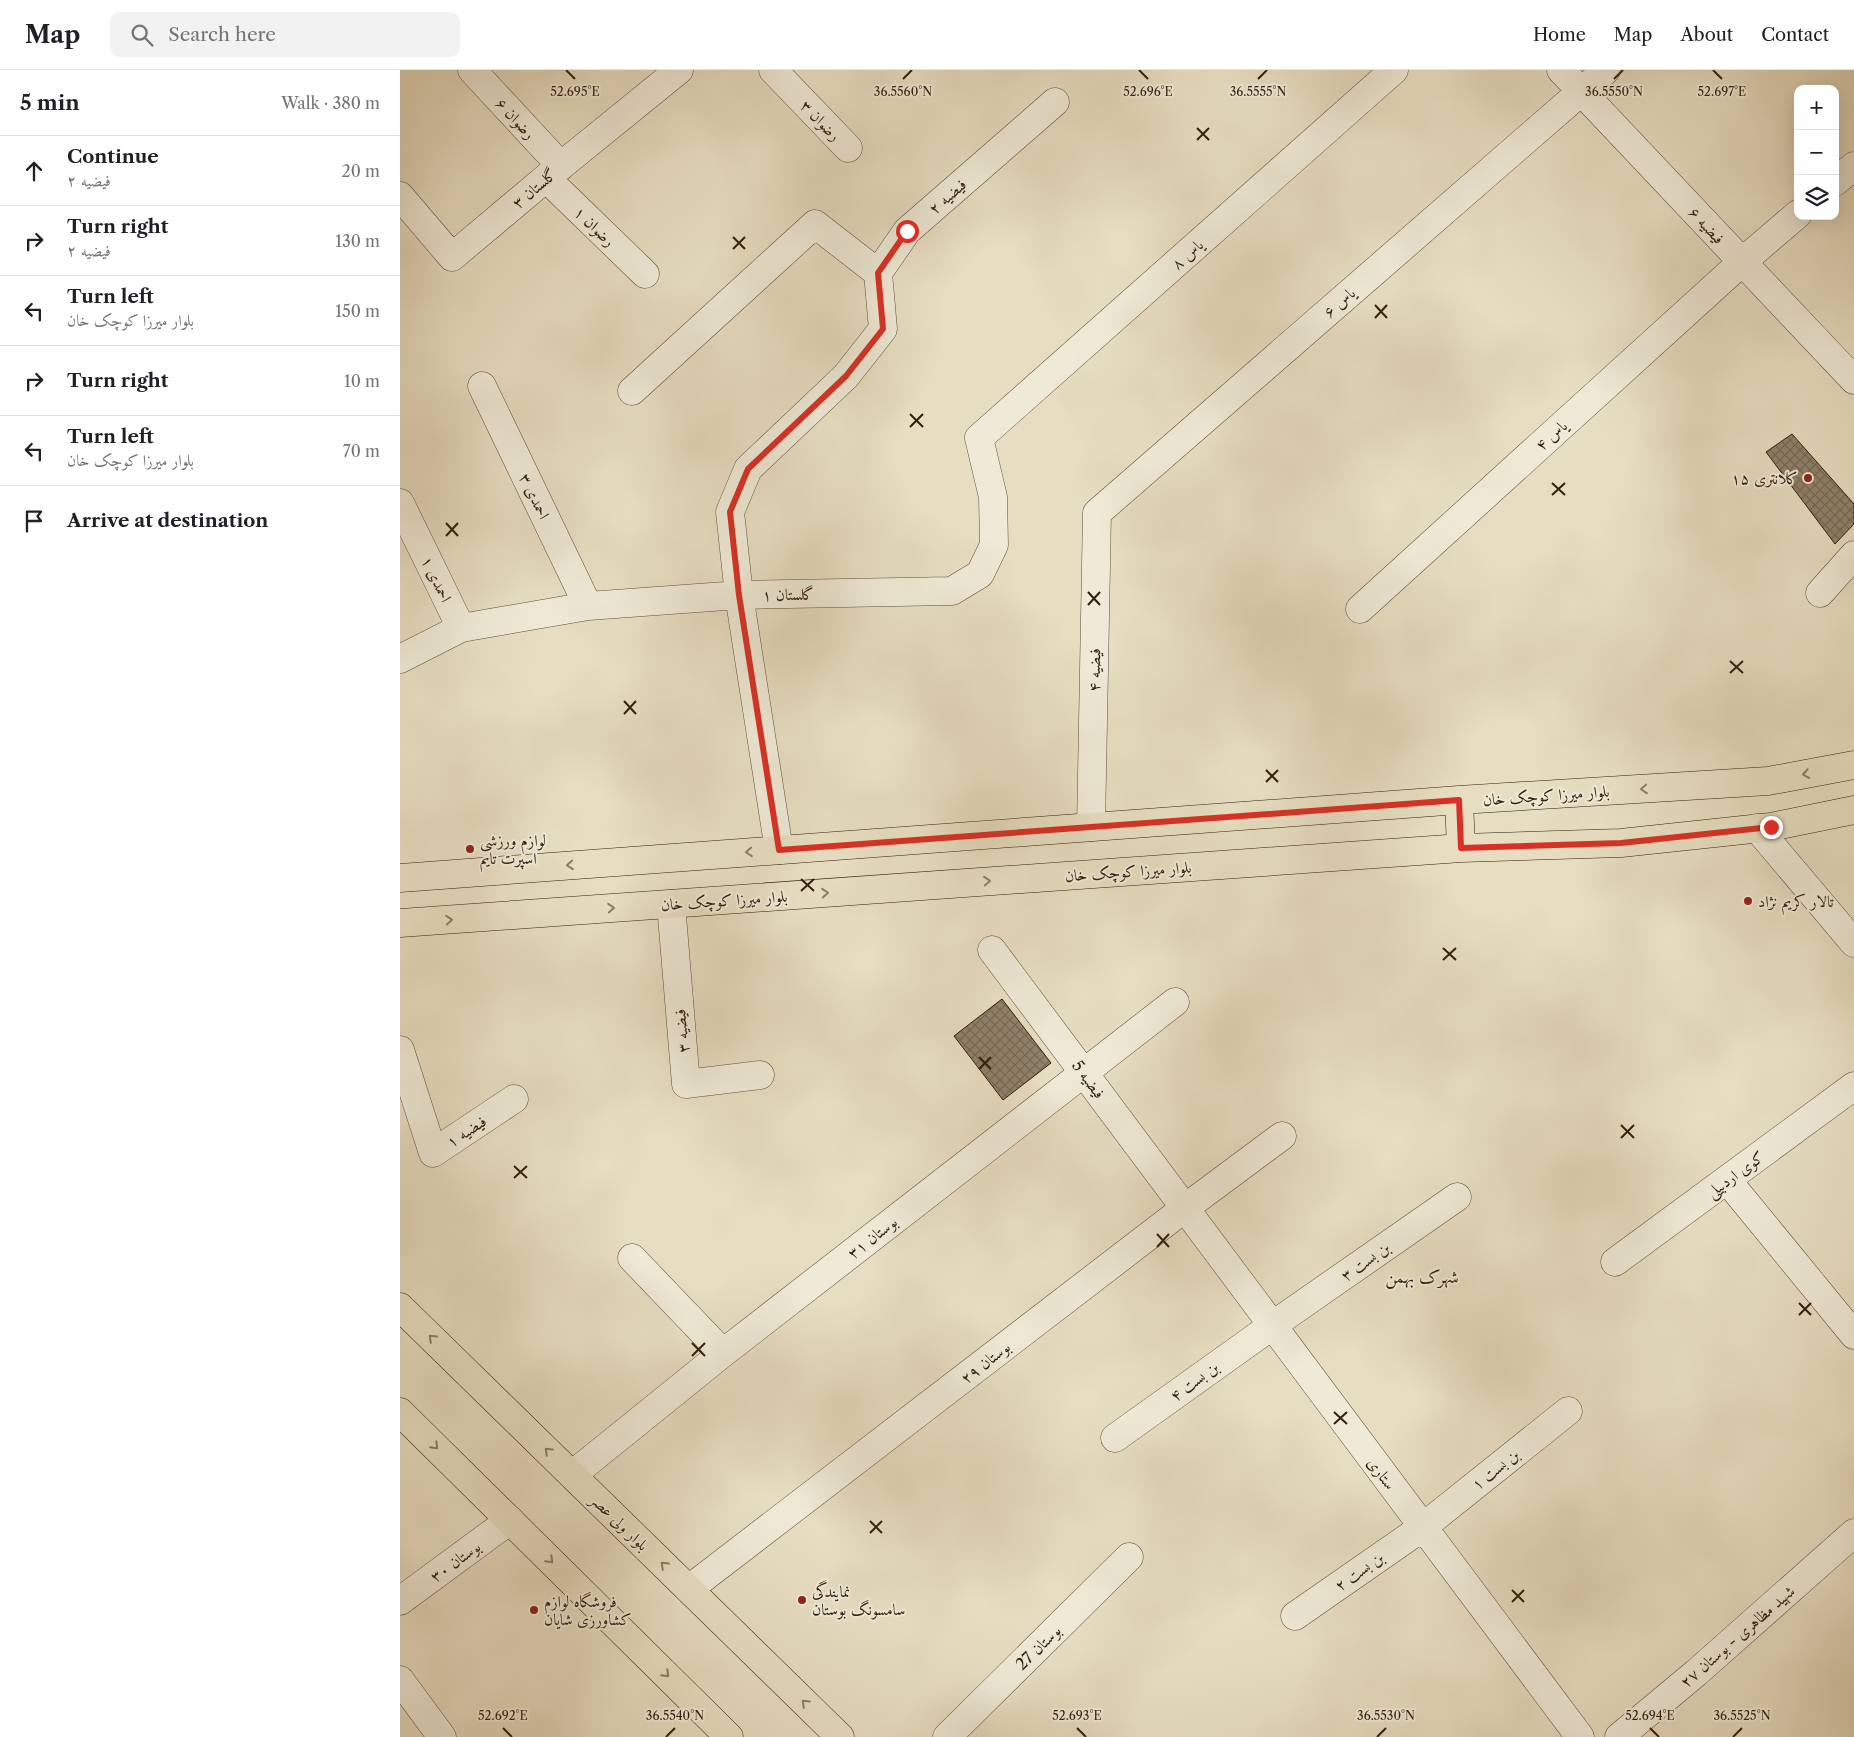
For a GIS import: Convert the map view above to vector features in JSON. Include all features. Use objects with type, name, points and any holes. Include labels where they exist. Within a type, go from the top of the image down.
[{"type":"main road","name":"بلوار میرزا کوچک خان","points":[[400,878],[1459,800],[1768,781],[1854,765]]},
{"type":"main road","points":[[1459,800],[1461,848]]},
{"type":"main road","name":"بلوار میرزا کوچک خان","points":[[400,923],[1461,848],[1621,843],[1757,828],[1854,810]]},
{"type":"main road","name":"بلوار ولی عصر","points":[[400,1307],[840,1737]]},
{"type":"main road","points":[[400,1412],[723,1735]]},
{"type":"street","name":"رضوان ۶","points":[[472,70],[553,172]]},
{"type":"street","name":"رضوان ۳","points":[[773,70],[848,148]]},
{"type":"street","name":"یاس ۸","points":[[979,438],[1394,70]]},
{"type":"street","name":"فیضیه ۶","points":[[1561,70],[1854,380]]},
{"type":"street","name":"یاس ۶","points":[[1097,513],[1606,70]]},
{"type":"street","name":"گلستان ۳","points":[[400,196],[452,257],[669,73]]},
{"type":"street","name":"فیضیه ۲","points":[[878,273],[907,231],[1055,102]]},
{"type":"street","points":[[1839,179],[1854,166]]},
{"type":"street","name":"رضوان ۱","points":[[553,172],[645,274]]},
{"type":"street","name":"یاس ۴","points":[[1360,609],[1742,262],[1794,217]]},
{"type":"street","points":[[632,392],[815,224],[878,273],[883,329],[846,376],[748,469],[730,512],[739,595],[779,850]]},
{"type":"street","name":"احمدی ۳","points":[[482,386],[588,606]]},
{"type":"street","name":"گلستان ۱","points":[[400,659],[461,628],[588,606],[739,595],[952,591],[980,574],[994,544],[993,497],[979,438]]},
{"type":"street","name":"احمدی ۱","points":[[400,503],[461,628]]},
{"type":"street","name":"فیضیه ۴","points":[[1091,827],[1097,513]]},
{"type":"street","points":[[1820,592],[1854,555]]},
{"type":"street","points":[[1757,828],[1854,943]]},
{"type":"street","name":"فیضیه ۳","points":[[671,904],[686,1084],[760,1075]]},
{"type":"street","name":"فیضیه 5","points":[[992,950],[1185,1208]]},
{"type":"street","name":"بوستان ۳۱","points":[[572,1475],[723,1353],[1175,1002]]},
{"type":"street","name":"فیضیه ۱","points":[[400,1050],[433,1153],[514,1099]]},
{"type":"street","name":"کوی اردبیلی","points":[[1615,1262],[1854,1086]]},
{"type":"street","name":"بوستان ۲۹","points":[[689,1589],[1185,1208],[1282,1136]]},
{"type":"street","points":[[1727,1180],[1854,1335]]},
{"type":"street","name":"بن بست ۳","points":[[1272,1325],[1457,1197]]},
{"type":"street","name":"ستاری","points":[[1185,1208],[1580,1737]]},
{"type":"street","points":[[632,1258],[723,1353]]},
{"type":"street","name":"بن بست ۴","points":[[1115,1438],[1272,1325]]},
{"type":"street","name":"۱ بن بست","points":[[1423,1527],[1568,1412]]},
{"type":"street","name":"بوستان ۳۰","points":[[400,1601],[510,1520]]},
{"type":"street","name":"بن بست ۲","points":[[1295,1616],[1423,1527]]},
{"type":"street","name":"شهید مظاهری - بوستان ۲۷","points":[[1619,1737],[1696,1673],[1854,1533]]},
{"type":"street","name":"بوستان 27","points":[[947,1737],[1129,1557]]},
{"type":"street","points":[[400,1680],[442,1737]]},
{"type":"building","name":"کلانتری ۱۵","points":[[1792,434],[1854,504],[1854,524],[1835,544],[1766,452]]},
{"type":"building","points":[[1002,999],[1051,1063],[1003,1100],[954,1036]]},
{"type":"place","name":"کلانتری ۱۵","points":[[1808,478]]},
{"type":"place","name":"لوازم ورزشی اسپرت تایم","points":[[470,849]]},
{"type":"place","name":"تالار کریم نژاد","points":[[1748,901]]},
{"type":"place","name":"نمایندگی سامسونگ بوستان","points":[[802,1600]]},
{"type":"place","name":"فروشگاه لوازم کشاورزی شایان","points":[[534,1610]]},
{"type":"district","name":"شهرک بهمن","points":[[1422,1277]]},
{"type":"route","points":[[907,231],[878,273],[883,329],[846,376],[748,469],[730,512],[739,595],[779,850],[1459,800],[1461,848],[1621,843],[1771,827]]}]
